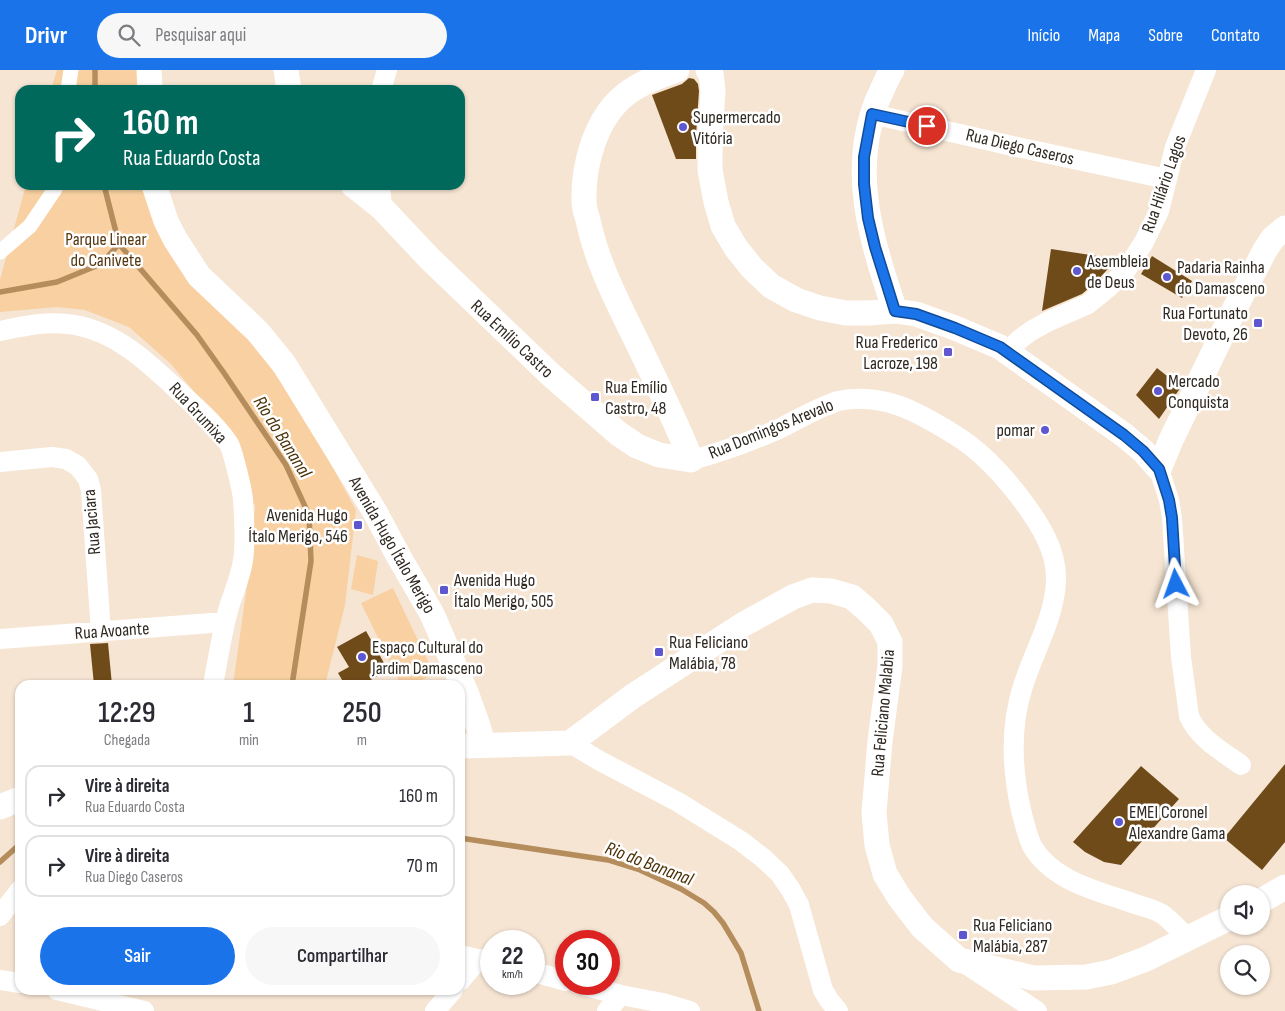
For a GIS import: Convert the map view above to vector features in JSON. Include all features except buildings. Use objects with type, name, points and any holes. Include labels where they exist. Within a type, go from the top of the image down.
[{"type":"street","points":[[69,85],[71,70]]},
{"type":"street","points":[[149,70],[150,85]]},
{"type":"street","points":[[286,70],[288,85]]},
{"type":"street","points":[[382,85],[387,70]]},
{"type":"street","name":"Rua Domingos Arevalo","points":[[677,70],[640,86],[625,95],[614,106],[594,138],[586,169],[584,201],[590,231],[611,288],[674,419],[691,460],[716,454],[777,429],[837,401],[873,399],[892,403],[929,419],[960,438],[989,462],[1016,491],[1034,516],[1049,545],[1054,561],[1056,579],[1054,602],[1022,687],[1015,717],[1014,756],[1018,795],[1024,824],[1032,845],[1044,862],[1060,874],[1076,883],[1161,913],[1189,939]]},
{"type":"street","points":[[708,70],[711,74],[713,91],[710,170],[716,202],[723,226],[736,248],[752,268],[771,286],[796,300],[820,308],[846,313],[895,311],[916,314],[1000,347],[1124,435],[1143,451],[1159,469],[1169,500],[1172,518],[1181,657],[1189,716],[1200,734],[1241,765]]},
{"type":"street","points":[[892,70],[872,114],[864,157],[864,184],[868,218],[875,247],[895,311]]},
{"type":"street","name":"Rua Hilário Lagos","points":[[1007,352],[1031,331],[1088,304],[1126,270],[1144,242],[1159,211],[1175,147],[1206,70]]},
{"type":"street","name":"Rua Diego Caseros","points":[[872,114],[1167,179]]},
{"type":"street","points":[[0,252],[30,226],[54,190]]},
{"type":"street","name":"Avenida Hugo Ítalo Merigo","points":[[156,190],[166,221],[194,270],[209,287],[258,332],[284,364],[375,512],[432,614],[461,680]]},
{"type":"street","name":"Rua Emílio Castro","points":[[366,190],[381,196],[430,259],[466,295],[551,375],[619,434],[637,446],[660,455],[691,460]]},
{"type":"street","points":[[1159,469],[1171,440],[1264,250],[1273,238],[1285,228]]},
{"type":"street","name":"Rua Grumixa","points":[[0,331],[37,324],[62,324],[76,325],[106,335],[122,343],[145,360],[208,418],[230,446],[243,496],[244,558],[240,577],[225,622],[214,680]]},
{"type":"street","name":"Rua Jaciara","points":[[0,462],[52,458],[66,459],[78,466],[88,479],[91,490],[101,632]]},
{"type":"street","name":"Rua Feliciano Malabia","points":[[570,743],[633,696],[744,624],[793,596],[812,590],[830,591],[852,597],[882,624],[890,642],[890,666],[880,741],[874,813],[877,845],[885,874],[899,897],[922,927],[959,960],[1037,1011]]},
{"type":"street","name":"Rua Avoante","points":[[0,639],[225,622]]},
{"type":"street","name":"Avenida Hugo Ítalo Merigo","points":[[465,690],[478,726],[471,745],[570,743]]},
{"type":"street","points":[[570,743],[678,802],[741,840],[780,874],[799,905],[823,990],[838,1011]]},
{"type":"street","points":[[0,807],[15,801]]},
{"type":"street","points":[[1270,896],[1285,887]]},
{"type":"street","points":[[0,916],[15,896]]},
{"type":"street","points":[[959,960],[1033,978],[1086,977],[1111,972],[1146,959],[1220,923]]},
{"type":"street","points":[[465,975],[477,959]]},
{"type":"street","points":[[0,980],[15,982]]},
{"type":"street","points":[[78,995],[144,1011]]},
{"type":"street","points":[[434,1011],[448,995]]},
{"type":"street","points":[[608,1011],[620,995],[663,1003],[690,1011]]},
{"type":"green space","points":[[57,70],[147,70],[148,85],[52,85]]},
{"type":"green space","name":"Parque Linear do Canivete","points":[[25,190],[160,190],[169,240],[255,345],[305,417],[356,510],[345,605],[326,680],[234,680],[251,557],[255,506],[228,448],[201,400],[171,364],[129,327],[85,310],[57,307],[0,312],[0,280]]},
{"type":"green space","points":[[357,555],[378,561],[373,595],[351,589]]},
{"type":"green space","points":[[393,588],[434,674],[422,680],[399,680],[361,603]]},
{"type":"waterway","points":[[95,70],[95,85]]},
{"type":"waterway","name":"Rio do Bananal","points":[[105,190],[119,244],[197,335],[224,373],[286,465],[309,515],[311,561],[293,680]]},
{"type":"waterway","points":[[0,292],[57,282],[101,264],[119,244]]},
{"type":"waterway","name":"Rio do Bananal","points":[[465,839],[608,860],[640,870],[681,889],[704,903],[723,923],[741,953],[759,1011]]},
{"type":"waterway","points":[[0,862],[15,848]]},
{"type":"place","name":"Supermercado Vitória","points":[[683,127]]},
{"type":"place","name":"Asembleia de Deus","points":[[1077,271]]},
{"type":"place","name":"Padaria Rainha do Damasceno","points":[[1167,277]]},
{"type":"place","name":"Rua Fortunato Devoto, 26","points":[[1258,323]]},
{"type":"place","name":"Rua Frederico Lacroze, 198","points":[[948,352]]},
{"type":"place","name":"Mercado Conquista","points":[[1158,391]]},
{"type":"place","name":"Rua Emílio Castro, 48","points":[[595,397]]},
{"type":"place","name":"pomar","points":[[1045,430]]},
{"type":"place","name":"Avenida Hugo Ítalo Merigo, 546","points":[[358,525]]},
{"type":"place","name":"Avenida Hugo Ítalo Merigo, 505","points":[[444,590]]},
{"type":"place","name":"Rua Feliciano Malábia, 78","points":[[659,652]]},
{"type":"place","name":"Espaço Cultural do Jardim Damasceno","points":[[362,657]]},
{"type":"place","name":"EMEI Coronel Alexandre Gama","points":[[1119,822]]},
{"type":"place","name":"Rua Feliciano Malábia, 287","points":[[963,935]]},
{"type":"route","points":[[927,126],[872,114],[864,157],[864,184],[868,218],[895,311],[916,314],[1000,347],[1124,435],[1143,451],[1159,469],[1169,500],[1176,584]]}]
